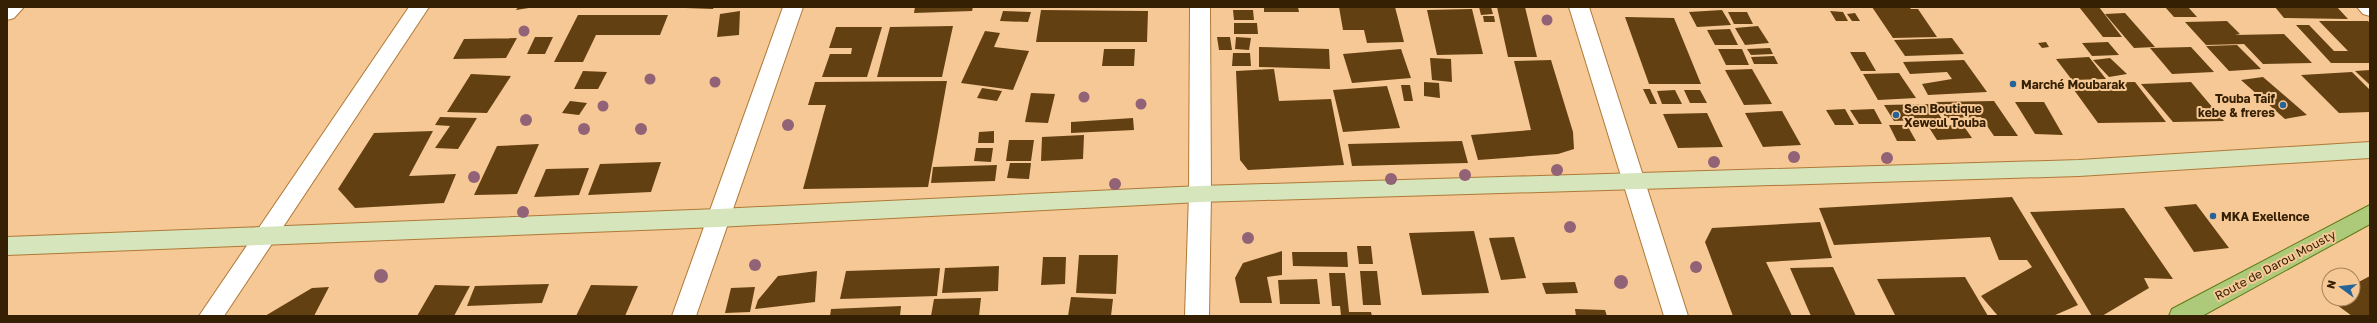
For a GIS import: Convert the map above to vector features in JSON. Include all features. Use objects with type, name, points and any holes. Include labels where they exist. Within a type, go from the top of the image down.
[{"type":"main road","points":[[7,246],[718,218],[1200,194],[2079,168],[2370,150]]},
{"type":"main road","name":"Route de Darou Mousty","points":[[2183,316],[2370,214]]},
{"type":"street","points":[[7,14],[14,7]]},
{"type":"street","points":[[211,316],[419,7]]},
{"type":"street","points":[[684,316],[793,7]]},
{"type":"street","points":[[1197,316],[1200,194],[1200,7]]},
{"type":"street","points":[[1579,7],[1676,316]]},
{"type":"street","points":[[2367,7],[2370,10]]},
{"type":"building","points":[[518,7],[535,7],[516,10]]},
{"type":"building","points":[[658,7],[714,7],[713,9]]},
{"type":"building","points":[[915,7],[973,7],[972,11],[914,13]]},
{"type":"building","points":[[1264,7],[1298,7],[1299,12],[1264,12]]},
{"type":"building","points":[[1339,7],[1395,7],[1404,42],[1367,43],[1364,30],[1343,30]]},
{"type":"building","points":[[1479,7],[1491,7],[1493,14],[1481,15]]},
{"type":"building","points":[[1497,7],[1525,7],[1537,57],[1508,57]]},
{"type":"building","points":[[1872,7],[1909,7],[1911,9],[1918,9],[1937,37],[1893,38]]},
{"type":"building","points":[[2079,7],[2099,7],[2122,37],[2103,37]]},
{"type":"building","points":[[2165,7],[2188,7],[2197,17],[2174,17]]},
{"type":"building","points":[[2275,7],[2337,7],[2348,19],[2284,18]]},
{"type":"building","points":[[1472,9],[1483,54],[1437,55],[1427,10]]},
{"type":"building","points":[[1041,10],[1148,11],[1147,42],[1036,42]]},
{"type":"building","points":[[1233,10],[1253,10],[1254,20],[1234,20]]},
{"type":"building","points":[[1722,10],[1731,25],[1697,27],[1689,12]]},
{"type":"building","points":[[740,11],[739,35],[717,37],[720,14]]},
{"type":"building","points":[[1003,11],[1031,12],[1028,22],[1000,21]]},
{"type":"building","points":[[1830,11],[1843,12],[1848,21],[1836,21]]},
{"type":"building","points":[[1728,12],[1747,12],[1753,24],[1734,24]]},
{"type":"building","points":[[1855,13],[1860,21],[1852,21],[1847,14]]},
{"type":"building","points":[[2125,13],[2155,47],[2134,48],[2105,14]]},
{"type":"building","points":[[578,15],[668,15],[660,35],[596,35],[583,62],[554,62]]},
{"type":"building","points":[[1483,16],[1494,16],[1495,22],[1484,22]]},
{"type":"building","points":[[1625,17],[1674,18],[1701,84],[1649,84]]},
{"type":"building","points":[[2227,21],[2240,34],[2235,35],[2284,34],[2312,63],[2263,64],[2244,44],[2206,45],[2185,22]]},
{"type":"building","points":[[2319,21],[2368,21],[2370,23],[2370,63],[2331,63],[2296,25],[2309,25],[2334,51],[2348,51]]},
{"type":"building","points":[[1234,23],[1257,23],[1258,34],[1234,34]]},
{"type":"building","points":[[953,26],[942,77],[877,77],[890,27]]},
{"type":"building","points":[[1758,26],[1769,43],[1745,45],[1735,28]]},
{"type":"building","points":[[836,27],[882,27],[867,77],[822,77],[830,54],[851,54],[852,48],[829,48]]},
{"type":"building","points":[[1730,29],[1738,45],[1715,45],[1707,30]]},
{"type":"building","points":[[985,31],[1000,33],[994,47],[1029,51],[1013,90],[961,83]]},
{"type":"building","points":[[535,37],[553,37],[545,54],[527,54]]},
{"type":"building","points":[[1217,37],[1230,37],[1232,50],[1219,50]]},
{"type":"building","points":[[1236,37],[1251,38],[1249,50],[1235,49]]},
{"type":"building","points":[[517,38],[506,58],[453,59],[464,39]]},
{"type":"building","points":[[1952,38],[1964,54],[1905,56],[1894,40]]},
{"type":"building","points":[[2046,42],[2049,47],[2042,48],[2038,43]]},
{"type":"building","points":[[2108,42],[2119,55],[2092,56],[2082,43]]},
{"type":"building","points":[[2237,45],[2261,69],[2229,71],[2206,46]]},
{"type":"building","points":[[1259,47],[1329,49],[1330,69],[1259,67]]},
{"type":"building","points":[[2191,47],[2214,72],[2172,74],[2150,48]]},
{"type":"building","points":[[1770,48],[1773,54],[1751,55],[1747,49]]},
{"type":"building","points":[[1104,49],[1135,49],[1134,66],[1102,66]]},
{"type":"building","points":[[1401,49],[1411,78],[1352,83],[1343,54]]},
{"type":"building","points":[[1718,49],[1742,49],[1749,65],[1726,65]]},
{"type":"building","points":[[1850,52],[1865,52],[1876,71],[1861,71]]},
{"type":"building","points":[[1233,53],[1250,53],[1251,66],[1232,66]]},
{"type":"building","points":[[1774,56],[1778,64],[1754,64],[1751,57]]},
{"type":"building","points":[[2089,57],[2106,79],[2072,80],[2056,59]]},
{"type":"building","points":[[1430,58],[1451,59],[1452,82],[1432,80]]},
{"type":"building","points":[[2110,58],[2127,74],[2109,77],[2093,60]]},
{"type":"building","points":[[1551,60],[1573,132],[1574,149],[1558,154],[1478,160],[1471,135],[1531,130],[1514,61]]},
{"type":"building","points":[[1964,60],[1987,92],[1928,95],[1922,84],[1952,79],[1947,72],[1910,74],[1903,62]]},
{"type":"building","points":[[1274,69],[1279,101],[1331,99],[1344,165],[1248,170],[1240,160],[1236,71]]},
{"type":"building","points":[[1752,69],[1772,104],[1744,105],[1725,70]]},
{"type":"building","points":[[2370,70],[2370,85],[2355,71]]},
{"type":"building","points":[[583,71],[607,72],[598,89],[574,89]]},
{"type":"building","points":[[2352,72],[2370,90],[2370,112],[2339,113],[2301,75]]},
{"type":"building","points":[[1899,73],[1916,98],[1878,100],[1863,74]]},
{"type":"building","points":[[471,74],[511,76],[487,113],[447,112]]},
{"type":"building","points":[[2263,77],[2307,115],[2285,119],[2241,80]]},
{"type":"building","points":[[947,81],[928,187],[803,189],[826,105],[808,105],[815,82]]},
{"type":"building","points":[[1424,82],[1439,83],[1440,98],[1424,96]]},
{"type":"building","points":[[2135,82],[2166,122],[2098,123],[2069,83]]},
{"type":"building","points":[[2191,82],[2224,121],[2173,122],[2141,84]]},
{"type":"building","points":[[1401,85],[1410,85],[1413,101],[1404,101]]},
{"type":"building","points":[[1387,86],[1400,128],[1343,132],[1333,90]]},
{"type":"building","points":[[982,88],[1002,91],[997,101],[977,98]]},
{"type":"building","points":[[1643,89],[1650,89],[1657,104],[1650,104]]},
{"type":"building","points":[[1675,90],[1682,104],[1662,104],[1657,91]]},
{"type":"building","points":[[1684,90],[1700,90],[1707,103],[1690,103]]},
{"type":"building","points":[[1031,93],[1055,94],[1048,123],[1025,122]]},
{"type":"building","points":[[570,101],[587,103],[579,115],[562,113]]},
{"type":"building","points":[[1994,101],[2018,136],[1994,136],[1981,117],[1946,118],[1935,102]]},
{"type":"building","points":[[2015,102],[2044,102],[2063,135],[2035,134]]},
{"type":"building","points":[[1932,104],[1942,119],[1894,121],[1884,105]]},
{"type":"building","points":[[1845,109],[1854,125],[1835,125],[1826,110]]},
{"type":"building","points":[[1874,109],[1882,124],[1859,124],[1850,110]]},
{"type":"building","points":[[1782,111],[1801,145],[1763,147],[1745,113]]},
{"type":"building","points":[[1707,113],[1723,147],[1678,148],[1663,114]]},
{"type":"building","points":[[440,117],[477,118],[458,149],[435,148],[450,126],[435,125]]},
{"type":"building","points":[[1133,118],[1134,130],[1071,133],[1071,122]]},
{"type":"building","points":[[1889,125],[1907,125],[1916,141],[1897,141]]},
{"type":"building","points":[[1963,125],[1972,138],[1937,140],[1928,126]]},
{"type":"building","points":[[433,131],[409,176],[456,174],[444,203],[355,208],[338,189],[374,133]]},
{"type":"building","points":[[994,131],[994,143],[978,143],[979,132]]},
{"type":"building","points":[[1084,135],[1083,159],[1041,161],[1042,137]]},
{"type":"building","points":[[1009,140],[1034,140],[1031,161],[1006,161]]},
{"type":"building","points":[[1462,141],[1468,163],[1352,166],[1348,144]]},
{"type":"building","points":[[539,144],[517,194],[474,195],[497,146]]},
{"type":"building","points":[[976,148],[993,148],[991,162],[974,161]]},
{"type":"building","points":[[661,162],[651,192],[588,195],[600,164]]},
{"type":"building","points":[[1010,163],[1031,163],[1029,179],[1007,178]]},
{"type":"building","points":[[997,165],[995,181],[931,183],[933,167]]},
{"type":"building","points":[[589,168],[579,195],[534,197],[546,169]]},
{"type":"building","points":[[2012,197],[2078,305],[2053,316],[1998,316],[1981,296],[2032,267],[2027,260],[1999,260],[1990,237],[1834,245],[1819,208]]},
{"type":"building","points":[[2196,204],[2229,248],[2194,252],[2164,207]]},
{"type":"building","points":[[2124,208],[2173,279],[2144,278],[2149,288],[2102,316],[2092,316],[2030,212]]},
{"type":"building","points":[[1820,222],[1832,258],[1766,262],[1792,316],[1733,316],[1705,242],[1712,228]]},
{"type":"building","points":[[1474,231],[1489,293],[1422,295],[1409,233]]},
{"type":"building","points":[[1514,237],[1526,278],[1501,280],[1489,238]]},
{"type":"building","points":[[1357,246],[1371,246],[1373,264],[1359,264]]},
{"type":"building","points":[[1282,251],[1282,275],[1267,277],[1272,303],[1240,303],[1235,278],[1243,263]]},
{"type":"building","points":[[1292,252],[1347,252],[1348,267],[1293,266]]},
{"type":"building","points":[[1079,255],[1118,255],[1116,294],[1076,293]]},
{"type":"building","points":[[1043,257],[1066,257],[1065,284],[1041,285]]},
{"type":"building","points":[[999,266],[998,291],[942,293],[945,268]]},
{"type":"building","points":[[1833,267],[1856,316],[1811,316],[1790,268]]},
{"type":"building","points":[[940,268],[937,296],[840,299],[846,271]]},
{"type":"building","points":[[817,271],[815,302],[755,309],[758,300],[778,276]]},
{"type":"building","points":[[1360,271],[1377,271],[1381,305],[1363,305]]},
{"type":"building","points":[[1329,273],[1345,273],[1349,312],[1371,312],[1372,316],[1341,316],[1340,306],[1332,306]]},
{"type":"building","points":[[2370,276],[2370,316],[2352,316],[2340,307],[2361,307],[2361,281]]},
{"type":"building","points":[[1965,277],[1988,316],[1895,315],[1877,279]]},
{"type":"building","points":[[1317,279],[1320,304],[1280,304],[1278,280]]},
{"type":"building","points":[[1575,282],[1578,293],[1546,294],[1542,283]]},
{"type":"building","points":[[549,284],[542,303],[467,306],[475,286]]},
{"type":"building","points":[[435,285],[470,286],[454,316],[417,316]]},
{"type":"building","points":[[591,285],[638,286],[625,316],[576,316]]},
{"type":"building","points":[[329,287],[314,316],[265,316],[312,288]]},
{"type":"building","points":[[755,287],[750,312],[725,313],[731,288]]},
{"type":"building","points":[[1071,297],[1113,299],[1111,316],[1068,316]]},
{"type":"building","points":[[981,298],[979,316],[931,316],[934,299]]},
{"type":"building","points":[[901,306],[900,316],[830,316],[831,309]]},
{"type":"building","points":[[1575,309],[1605,310],[1607,316],[1576,316]]},
{"type":"place","name":"Marché Moubarak","points":[[2013,84]]},
{"type":"place","name":"Touba Taif kebe & freres","points":[[2283,105]]},
{"type":"place","name":"Sen Boutique Xeweul Touba","points":[[1896,115]]},
{"type":"place","name":"MKA Exellence","points":[[2213,216]]}]
